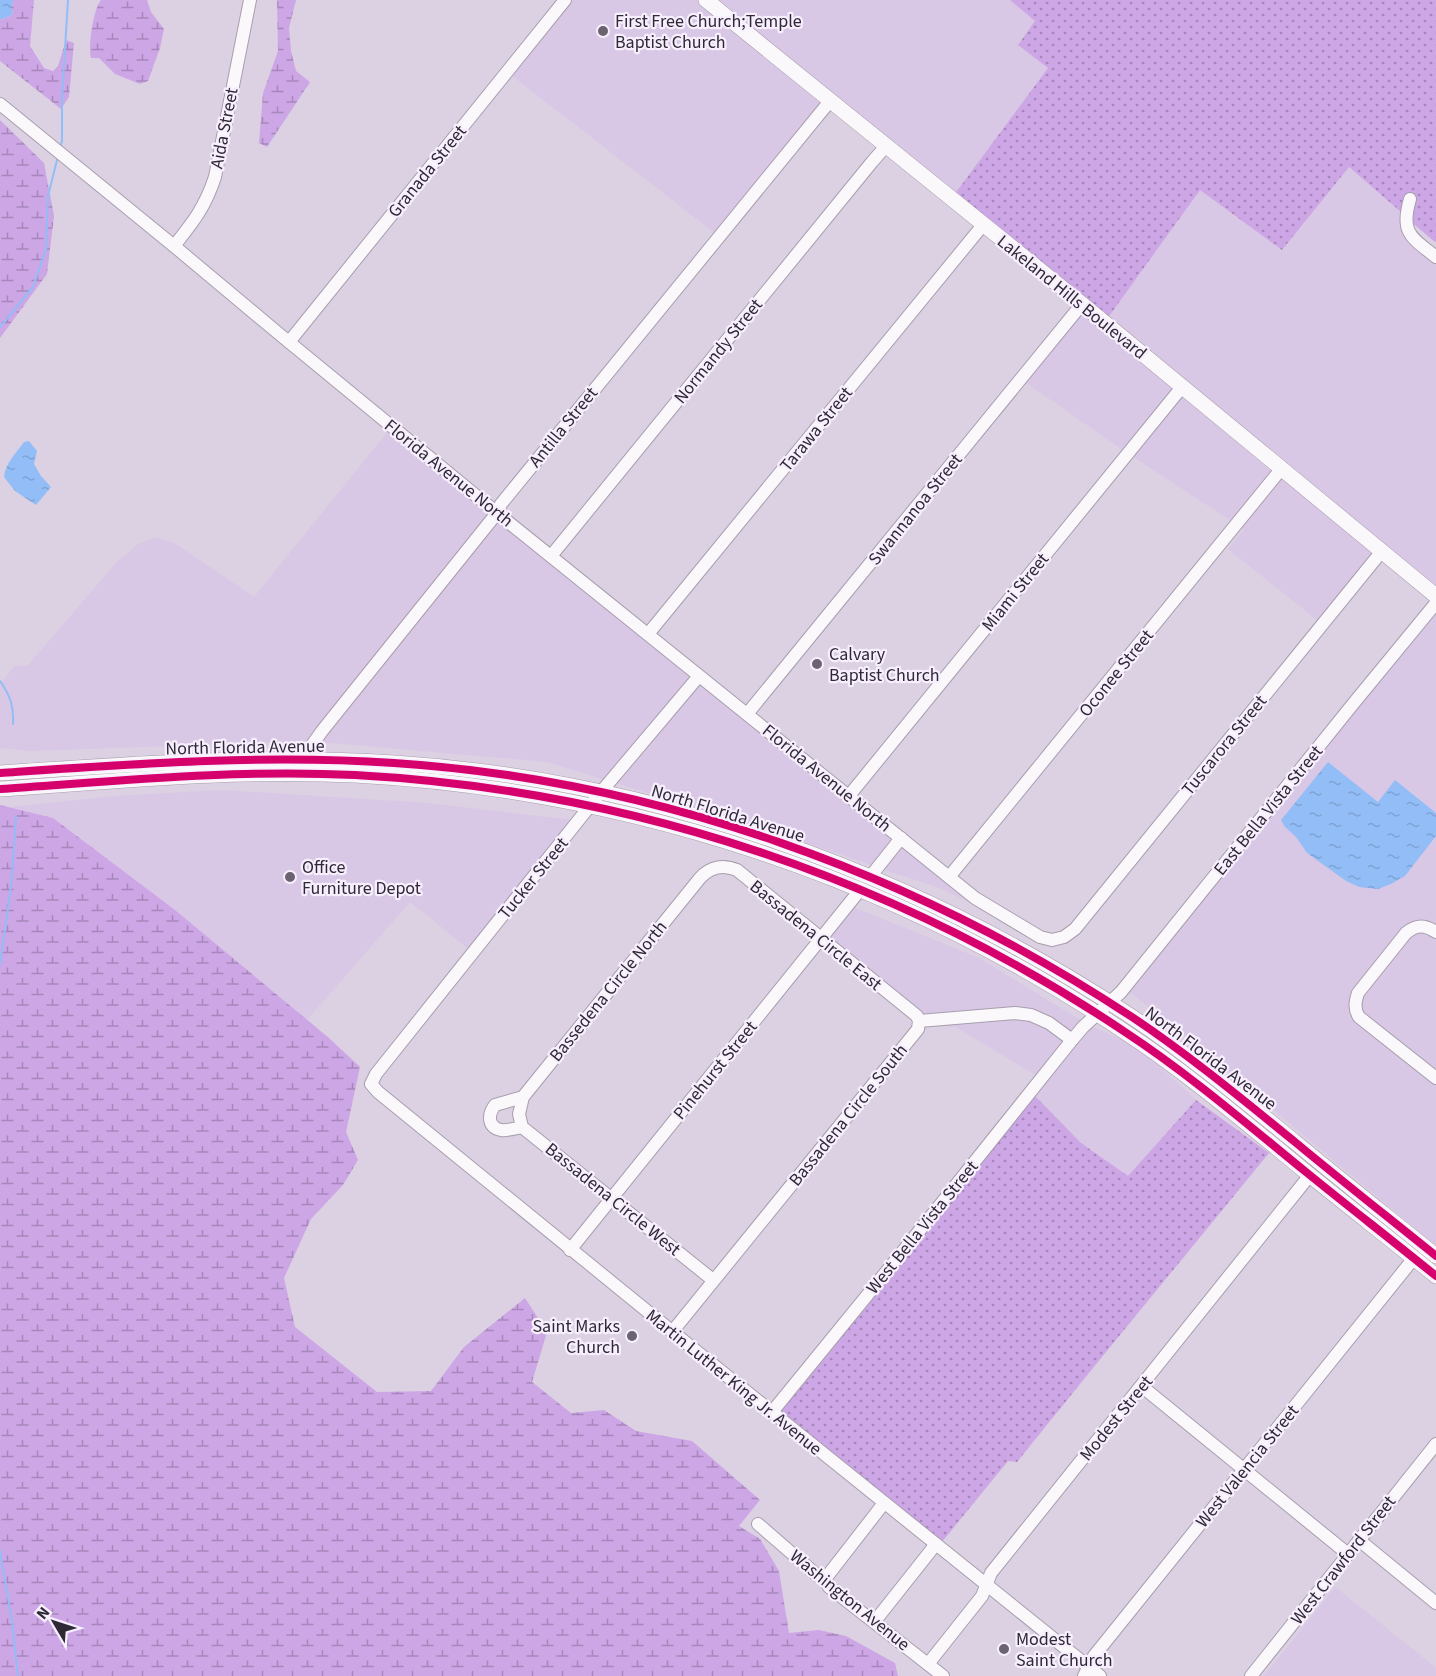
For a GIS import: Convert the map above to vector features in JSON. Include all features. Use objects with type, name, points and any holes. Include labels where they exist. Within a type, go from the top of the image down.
[{"type":"main road","name":"Lakeland Hills Boulevard","points":[[706,0],[1082,304],[1436,596]]},
{"type":"main road","name":"North Florida Avenue","points":[[0,773],[241,759],[302,759],[454,768],[601,792],[649,803],[786,845],[870,877],[950,913],[1109,1002],[1194,1062],[1393,1222],[1430,1266]]},
{"type":"main road","points":[[72,784],[77,778],[87,775],[176,768],[192,762]]},
{"type":"main road","points":[[228,775],[250,767],[356,768],[364,762]]},
{"type":"main road","points":[[0,781],[46,777],[55,769]]},
{"type":"main road","name":"North Florida Avenue","points":[[0,789],[228,775],[354,775],[401,778],[503,790],[642,817],[714,837],[819,872],[980,945],[1039,977],[1097,1013],[1182,1072],[1310,1175],[1430,1266]]},
{"type":"main road","points":[[1310,1175],[1318,1172],[1370,1213],[1393,1222]]},
{"type":"street","name":"Aida Street","points":[[174,246],[193,223],[207,200],[215,177],[250,0]]},
{"type":"street","name":"Granada Street","points":[[289,342],[565,0]]},
{"type":"street","name":"Antilla Street","points":[[302,759],[552,440],[830,101]]},
{"type":"street","name":"Florida Avenue North","points":[[0,104],[497,513],[901,838]]},
{"type":"street","name":"Normandy Street","points":[[551,556],[886,146]]},
{"type":"street","points":[[1410,199],[1405,221],[1408,231],[1416,241],[1436,257]]},
{"type":"street","name":"Tarawa Street","points":[[648,634],[983,225]]},
{"type":"street","name":"Swannanoa Street","points":[[747,714],[1082,304]]},
{"type":"street","name":"Miami Street","points":[[848,797],[1182,387]]},
{"type":"street","name":"Oconee Street","points":[[949,877],[1282,468]]},
{"type":"street","name":"Tuscarora Street","points":[[949,877],[985,905],[1040,937],[1052,940],[1064,937],[1075,929],[1382,551]]},
{"type":"street","name":"East Bella Vista Street","points":[[1097,1013],[1121,992],[1436,603]]},
{"type":"street","name":"Tucker Street","points":[[371,1084],[382,1066],[601,792],[699,676]]},
{"type":"street","points":[[870,877],[901,838],[949,877]]},
{"type":"street","name":"Bassadena Circle East","points":[[706,872],[722,867],[737,870],[917,1016],[919,1021]]},
{"type":"street","name":"Bassedena Circle North","points":[[522,1127],[519,1114],[522,1097],[706,872]]},
{"type":"street","name":"Pinehurst Street","points":[[570,1250],[860,890]]},
{"type":"street","points":[[1436,932],[1420,925],[1411,928],[1358,993],[1355,1005],[1359,1017],[1436,1078]]},
{"type":"street","points":[[919,1021],[1015,1013],[1031,1015],[1049,1023],[1072,1040]]},
{"type":"street","name":"West Bella Vista Street","points":[[772,1412],[1072,1040],[1097,1013]]},
{"type":"street","name":"Bassadena Circle South","points":[[672,1332],[918,1029],[919,1021]]},
{"type":"street","name":"Martin Luther King Jr. Avenue","points":[[371,1084],[570,1250],[987,1585],[1086,1671],[1100,1676]]},
{"type":"street","points":[[522,1097],[495,1105],[489,1118],[497,1129],[522,1127]]},
{"type":"street","name":"Bassadena Circle West","points":[[522,1127],[713,1280]]},
{"type":"street","name":"Modest Street","points":[[928,1664],[982,1596],[991,1573],[1310,1175]]},
{"type":"street","name":"West Valencia Street","points":[[1086,1671],[1094,1656],[1244,1470],[1430,1266]]},
{"type":"street","points":[[1139,1390],[1145,1389],[1347,1554]]},
{"type":"street","name":"West Crawford Street","points":[[1251,1676],[1436,1443]]},
{"type":"street","points":[[825,1579],[884,1503]]},
{"type":"street","name":"Washington Avenue","points":[[758,1524],[818,1576],[825,1579],[830,1587],[943,1676]]},
{"type":"street","points":[[1359,1540],[1436,1603]]},
{"type":"street","points":[[874,1621],[936,1544]]},
{"type":"shaded area","points":[[571,0],[699,0],[823,101],[715,233],[511,75]]},
{"type":"shaded area","points":[[713,0],[1010,0],[1036,21],[1018,45],[1048,68],[954,195]]},
{"type":"shaded area","points":[[1348,167],[1402,213],[1400,222],[1403,232],[1413,244],[1436,263],[1436,590],[1107,319],[1200,190],[1282,250]]},
{"type":"shaded area","points":[[1083,311],[1175,387],[1123,450],[1025,382]]},
{"type":"shaded area","points":[[1183,394],[1275,469],[1233,522],[1132,456]]},
{"type":"shaded area","points":[[389,430],[490,513],[309,741],[30,751],[0,748],[0,684],[14,666],[28,665],[116,563],[138,544],[155,537],[176,544],[254,597]]},
{"type":"shaded area","points":[[1283,475],[1375,551],[1318,621],[1228,549],[1244,530],[1241,527]]},
{"type":"shaded area","points":[[498,520],[692,676],[605,780],[548,762],[320,742]]},
{"type":"shaded area","points":[[1436,611],[1436,813],[1395,781],[1378,802],[1285,827],[1296,837],[1307,853],[1346,881],[1359,887],[1405,876],[1436,836],[1436,926],[1422,919],[1415,920],[1354,991],[1356,1020],[1436,1084],[1436,1246],[1184,1035],[1128,991]]},
{"type":"shaded area","points":[[700,682],[894,838],[872,865],[616,783]]},
{"type":"shaded area","points":[[222,790],[429,803],[572,820],[469,949],[410,902],[307,1020],[175,910],[53,818],[10,807],[114,796]]},
{"type":"shaded area","points":[[902,845],[978,906],[937,887],[882,869]]},
{"type":"shaded area","points":[[853,907],[979,958],[1082,1021],[1071,1034],[1051,1020],[922,1016],[828,938]]},
{"type":"shaded area","points":[[1421,930],[1436,938],[1436,1072],[1363,1014],[1360,1003],[1410,936]]},
{"type":"shaded area","points":[[1016,1018],[1030,1019],[1047,1027],[1065,1041],[1037,1076],[956,1027],[933,1025]]},
{"type":"shaded area","points":[[1091,1026],[1138,1047],[1196,1100],[1128,1177],[1081,1143],[1035,1096]]},
{"type":"shaded area","points":[[1335,1587],[1436,1668],[1436,1676],[1264,1676]]},
{"type":"green space","points":[[13,0],[34,0],[30,46],[44,68],[53,71],[58,66],[66,40],[74,43],[69,97],[61,109],[0,61],[0,20],[12,15]]},
{"type":"green space","points":[[101,0],[147,0],[151,12],[164,29],[148,81],[140,84],[115,74],[99,58],[91,58],[92,28]]},
{"type":"green space","points":[[277,0],[296,0],[289,28],[291,51],[296,71],[310,82],[267,147],[259,143],[263,93],[278,51]]},
{"type":"green space","points":[[1010,0],[1436,0],[1436,241],[1410,221],[1416,196],[1407,193],[1402,213],[1349,167],[1282,250],[1200,190],[1107,319],[954,195],[1048,68],[1018,45],[1035,21]]},
{"type":"green space","points":[[0,120],[44,163],[54,216],[47,274],[0,338]]},
{"type":"green space","points":[[0,805],[53,818],[175,910],[329,1038],[360,1067],[346,1132],[358,1160],[343,1185],[311,1219],[284,1278],[295,1327],[377,1392],[431,1391],[464,1347],[525,1298],[547,1332],[532,1382],[571,1413],[604,1410],[636,1431],[692,1441],[760,1500],[739,1526],[760,1539],[779,1571],[789,1633],[819,1630],[846,1636],[895,1663],[898,1676],[0,1676]]},
{"type":"green space","points":[[1035,1096],[1081,1143],[1128,1176],[1196,1100],[1269,1153],[1017,1462],[1008,1461],[941,1543],[778,1411]]},
{"type":"water","points":[[0,0],[13,0],[12,15],[0,20]]},
{"type":"water","points":[[29,441],[37,451],[34,464],[51,487],[36,505],[15,491],[4,477],[11,459],[24,442]]},
{"type":"water","points":[[1328,762],[1378,802],[1395,780],[1436,813],[1436,836],[1405,876],[1378,889],[1359,887],[1346,881],[1307,853],[1296,837],[1285,827],[1281,820]]},
{"type":"waterway","points":[[60,148],[68,0]]},
{"type":"waterway","points":[[0,327],[33,287],[46,249],[48,196],[58,156]]},
{"type":"waterway","points":[[0,681],[11,701],[13,724]]},
{"type":"waterway","points":[[0,965],[11,887],[16,816]]},
{"type":"waterway","points":[[0,1551],[12,1621],[18,1676]]},
{"type":"cycle path","points":[[0,773],[246,760],[345,760],[394,763],[492,773],[589,790],[685,813],[780,842],[872,878],[962,919],[1048,965],[1132,1017],[1215,1078],[1436,1256]]},
{"type":"cycle path","points":[[0,789],[222,775],[355,775],[458,784],[560,800],[660,822],[758,851],[854,887],[947,929],[1037,977],[1125,1032],[1217,1100],[1436,1276]]},
{"type":"place","name":"First Free Church;Temple Baptist Church","points":[[603,31]]},
{"type":"place","name":"Calvary Baptist Church","points":[[817,664]]},
{"type":"place","name":"Office Furniture Depot","points":[[290,877]]},
{"type":"place","name":"Saint Marks Church","points":[[632,1336]]},
{"type":"place","name":"Modest Saint Church","points":[[1004,1649]]}]
